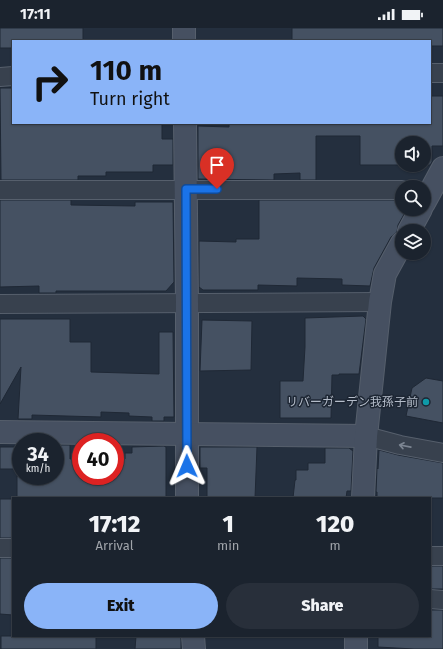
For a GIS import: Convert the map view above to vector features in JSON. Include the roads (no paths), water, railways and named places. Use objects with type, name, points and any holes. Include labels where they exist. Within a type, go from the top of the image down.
[{"type":"street","points":[[184,28],[184,40]]},
{"type":"street","points":[[431,73],[443,73]]},
{"type":"street","points":[[0,77],[12,76]]},
{"type":"street","points":[[185,124],[188,303],[187,497]]},
{"type":"street","points":[[431,186],[443,168]]},
{"type":"street","points":[[0,190],[395,190]]},
{"type":"street","points":[[363,497],[366,436],[380,302],[385,274],[395,256]]},
{"type":"street","points":[[0,304],[380,302]]},
{"type":"street","points":[[0,432],[366,436],[400,445],[443,453]]},
{"type":"street","points":[[0,548],[12,548]]},
{"type":"street","points":[[431,556],[443,556]]},
{"type":"street","points":[[431,599],[443,600]]},
{"type":"street","points":[[193,637],[194,649]]},
{"type":"street","points":[[356,637],[356,649]]},
{"type":"place","name":"リバーガーデン我孫子前","points":[[426,402]]}]
